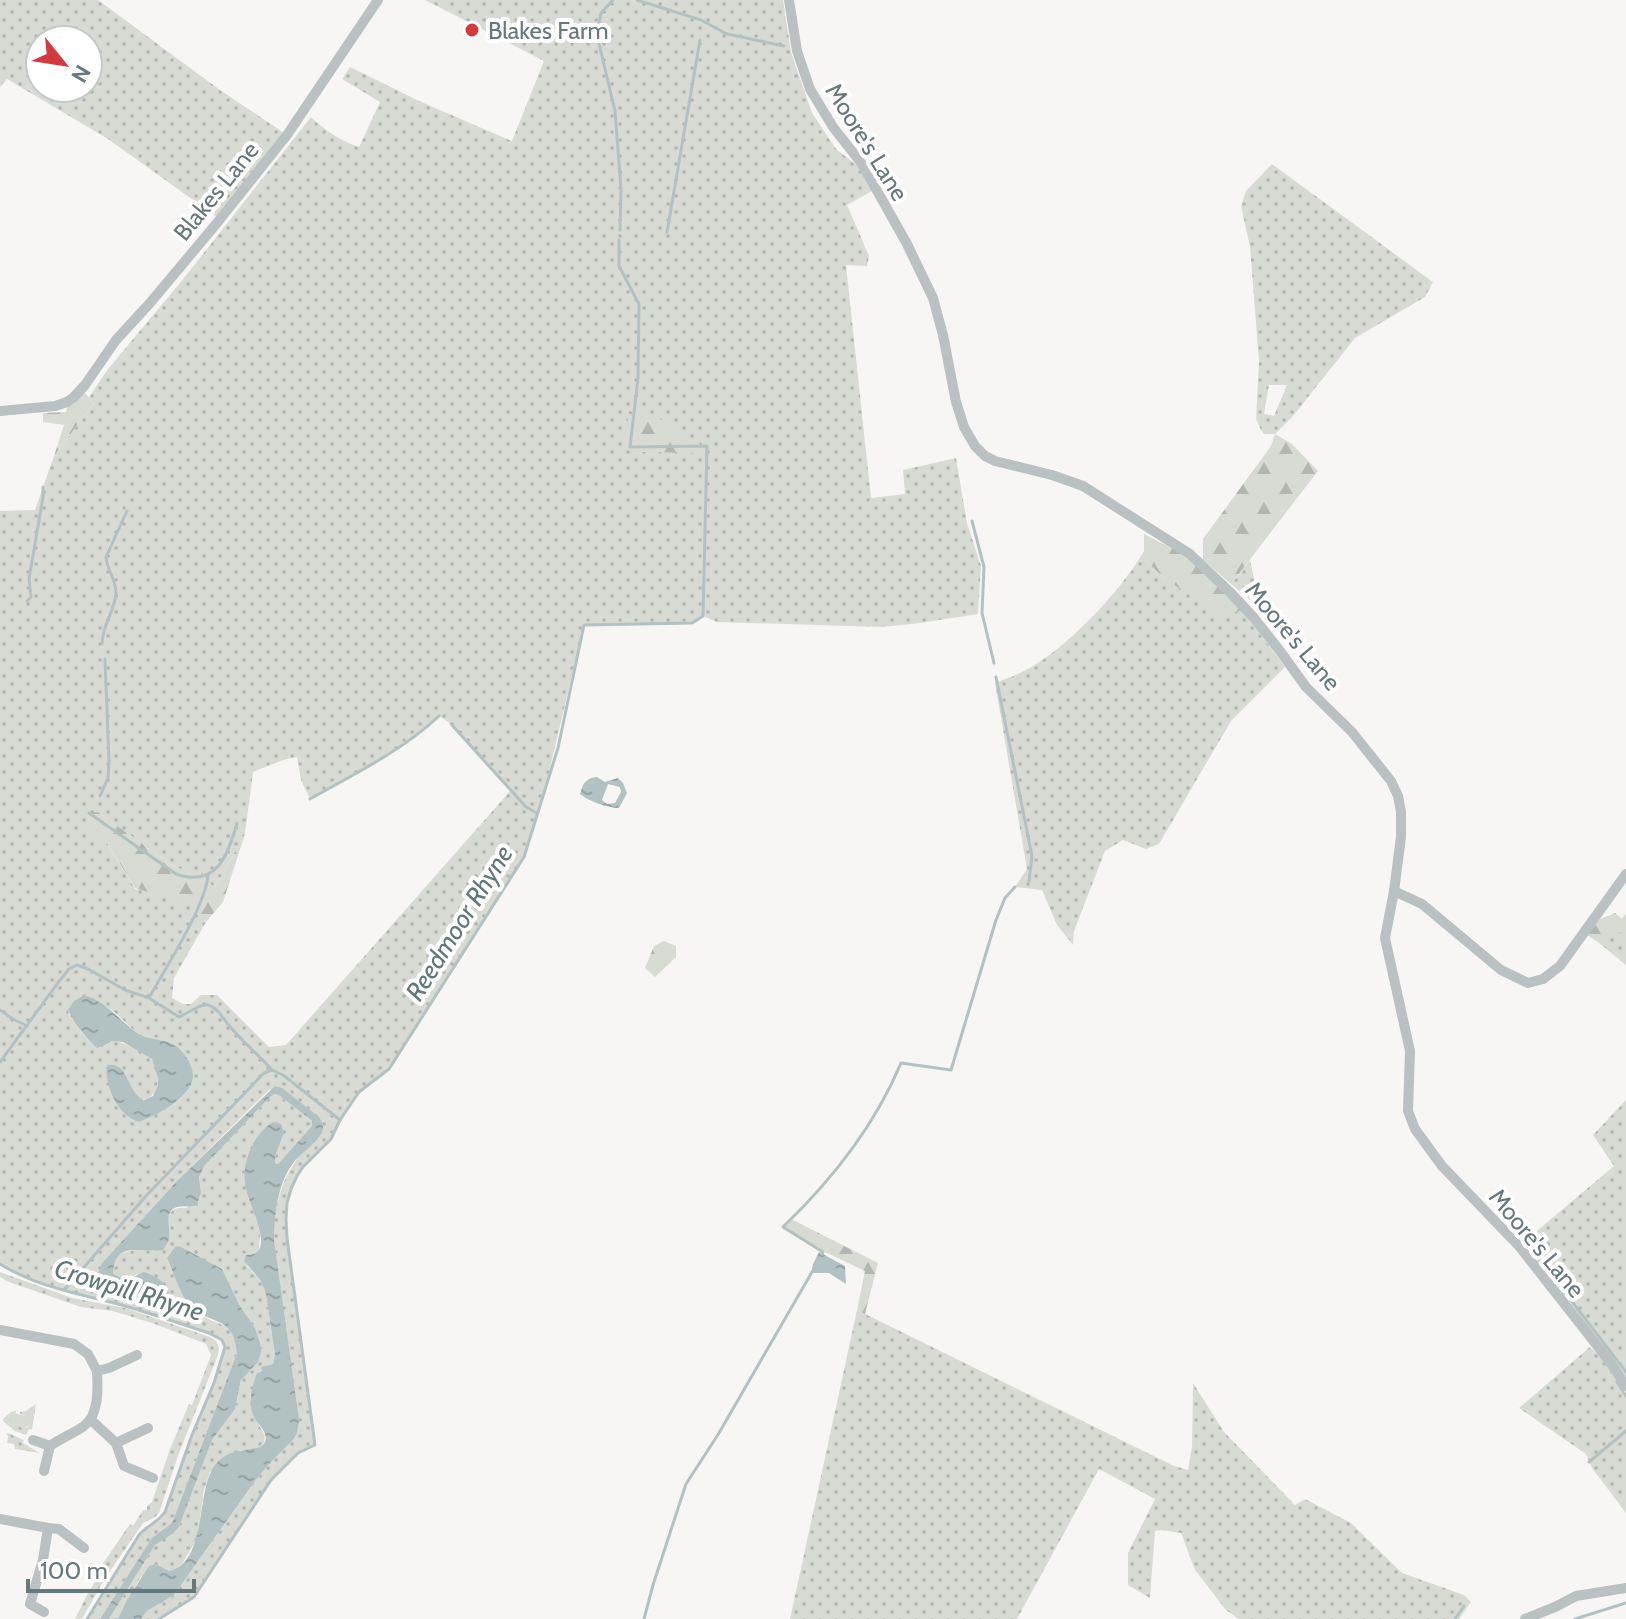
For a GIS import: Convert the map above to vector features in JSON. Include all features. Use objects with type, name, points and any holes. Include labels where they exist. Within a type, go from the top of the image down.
[{"type":"street","name":"Blakes Lane","points":[[0,411],[55,406],[73,398],[85,385],[116,340],[198,246],[287,135],[378,0]]},
{"type":"street","name":"Moore's Lane","points":[[789,0],[797,51],[810,89],[833,127],[862,164],[933,298],[956,402],[964,427],[975,446],[995,461],[1083,486],[1190,554],[1230,592],[1306,687],[1352,732],[1391,781],[1401,812],[1401,837],[1385,938],[1410,1051],[1408,1111],[1415,1129],[1442,1166],[1519,1246],[1626,1386]]},
{"type":"street","points":[[1394,891],[1422,904],[1501,970],[1528,983],[1543,979],[1560,966],[1626,874]]},
{"type":"street","points":[[0,1330],[74,1344],[88,1354],[97,1371],[98,1388],[91,1420],[50,1446],[44,1471]]},
{"type":"street","points":[[97,1371],[137,1355]]},
{"type":"street","points":[[91,1420],[116,1443],[124,1466],[153,1478]]},
{"type":"street","points":[[116,1443],[148,1428]]},
{"type":"street","points":[[33,1440],[50,1446]]},
{"type":"street","points":[[0,1519],[59,1529],[84,1548]]},
{"type":"street","points":[[44,1612],[30,1604],[43,1560],[48,1528]]},
{"type":"street","points":[[1525,1619],[1576,1596],[1626,1588]]},
{"type":"green space","points":[[0,0],[98,0],[287,135],[217,217],[108,139],[49,104],[104,104],[104,24],[24,24],[24,89],[7,79],[0,87]]},
{"type":"green space","points":[[425,0],[783,0],[791,52],[812,113],[836,149],[858,166],[872,191],[847,205],[869,256],[867,266],[846,265],[871,498],[905,494],[903,470],[956,458],[967,523],[981,566],[978,614],[881,627],[717,622],[703,616],[692,623],[584,625],[540,810],[524,857],[389,1069],[359,1092],[331,1139],[303,1167],[291,1189],[287,1203],[287,1238],[315,1445],[298,1453],[272,1480],[194,1597],[159,1619],[141,1619],[147,1611],[174,1595],[255,1481],[293,1440],[274,1240],[275,1220],[286,1177],[323,1124],[270,1089],[177,1181],[102,1263],[101,1284],[165,1300],[137,1274],[128,1280],[112,1274],[118,1254],[139,1249],[153,1251],[169,1240],[171,1213],[186,1208],[201,1192],[199,1177],[205,1165],[270,1097],[275,1094],[280,1096],[312,1121],[313,1126],[278,1164],[275,1157],[284,1133],[245,1184],[260,1232],[259,1250],[250,1254],[247,1266],[261,1281],[266,1295],[275,1355],[273,1365],[261,1367],[262,1370],[257,1373],[253,1393],[254,1412],[264,1435],[264,1443],[251,1450],[240,1450],[210,1472],[204,1490],[197,1539],[182,1564],[169,1571],[156,1564],[140,1578],[118,1619],[109,1619],[155,1545],[179,1527],[212,1440],[235,1409],[241,1380],[252,1369],[255,1328],[222,1269],[172,1251],[167,1258],[184,1296],[200,1314],[229,1329],[237,1353],[172,1523],[152,1539],[100,1619],[87,1619],[139,1535],[165,1512],[225,1348],[221,1340],[209,1333],[45,1284],[0,1264],[0,511],[35,510],[54,456],[94,403],[89,397],[108,369],[311,117],[334,135],[359,147],[380,102],[342,79],[350,67],[512,141],[544,61]],"holes":[[[439,716],[451,724],[511,790],[286,1045],[269,1047],[217,995],[201,995],[191,1004],[183,1004],[172,998],[174,978],[206,922],[199,914],[200,900],[135,889],[107,843],[98,812],[176,868],[201,872],[213,887],[245,834],[253,772],[297,757],[301,780],[310,799],[394,751]],[[77,1000],[104,1005],[141,1035],[168,1043],[185,1056],[192,1072],[183,1094],[151,1117],[133,1120],[110,1090],[129,1083],[141,1099],[147,1098],[158,1084],[155,1064],[143,1053],[120,1042],[110,1041],[97,1048],[69,1014],[68,1010]]]},
{"type":"green space","points":[[1272,164],[1433,282],[1425,297],[1355,338],[1275,434],[1264,434],[1256,419],[1259,361],[1250,247],[1241,206],[1246,191]],"holes":[[[1269,385],[1287,385],[1274,416],[1264,414]]]},
{"type":"green space","points":[[84,392],[94,403],[54,456],[64,425],[43,422],[43,413],[66,412],[67,406],[74,404]]},
{"type":"green space","points":[[638,406],[700,443],[697,453],[642,452],[625,440],[629,412]]},
{"type":"green space","points":[[1275,434],[1292,444],[1318,471],[1231,584],[1203,560],[1203,539],[1271,446]]},
{"type":"green space","points":[[1144,534],[1185,555],[1242,610],[1222,617],[1164,578],[1141,556]]},
{"type":"green space","points":[[1141,556],[1164,578],[1242,610],[1285,667],[1231,721],[1159,844],[1146,849],[1123,840],[1105,851],[1074,931],[1073,945],[1057,925],[1042,890],[1015,887],[1027,869],[995,683],[1040,662],[1073,636],[1104,604]]},
{"type":"green space","points":[[1250,560],[1260,608],[1231,584]]},
{"type":"green space","points":[[98,812],[176,868],[201,871],[213,887],[245,834],[223,902],[206,922],[197,907],[135,888],[107,843],[84,827],[89,813]]},
{"type":"green space","points":[[1615,913],[1626,922],[1624,933],[1611,932],[1601,944],[1587,935],[1600,919]]},
{"type":"green space","points":[[1626,914],[1626,965],[1599,943]]},
{"type":"green space","points":[[664,941],[676,946],[676,957],[655,977],[645,968],[654,946]]},
{"type":"green space","points":[[1626,1100],[1626,1386],[1519,1246],[1614,1166],[1593,1135]]},
{"type":"green space","points":[[791,1219],[878,1263],[865,1314],[857,1310],[865,1271],[823,1251],[782,1226]]},
{"type":"green space","points":[[0,1272],[72,1298],[125,1308],[210,1337],[218,1346],[218,1355],[159,1513],[143,1523],[82,1619],[75,1619],[104,1567],[102,1565],[130,1524],[133,1526],[152,1502],[170,1449],[189,1404],[192,1405],[211,1355],[206,1344],[155,1324],[113,1311],[81,1307],[6,1281],[0,1277]]},
{"type":"green space","points":[[857,1310],[1174,1466],[1188,1470],[1192,1447],[1193,1383],[1224,1432],[1295,1505],[1305,1499],[1351,1523],[1402,1573],[1464,1595],[1471,1602],[1459,1619],[1239,1619],[1226,1610],[1195,1570],[1181,1533],[1161,1530],[1155,1531],[1150,1598],[1128,1585],[1128,1553],[1155,1499],[1099,1469],[1017,1619],[790,1619]]},
{"type":"green space","points":[[1590,1347],[1603,1359],[1626,1396],[1626,1513],[1592,1468],[1586,1454],[1519,1408]]},
{"type":"green space","points":[[36,1404],[32,1430],[29,1429],[26,1435],[3,1421],[11,1412],[16,1411],[8,1416],[8,1423],[28,1427],[27,1416],[20,1412]]},
{"type":"green space","points":[[12,1413],[27,1416],[31,1421],[29,1425],[24,1428],[9,1425],[7,1418]]},
{"type":"green space","points":[[8,1433],[24,1440],[23,1443],[40,1453],[15,1449],[14,1444],[7,1443]]},
{"type":"water","points":[[597,777],[605,782],[618,778],[623,783],[627,793],[619,808],[598,804],[580,794],[586,782]],"holes":[[[608,784],[620,787],[621,792],[615,803],[607,804],[602,800]]]},
{"type":"water","points":[[84,995],[106,1007],[139,1034],[170,1043],[181,1051],[190,1064],[193,1076],[187,1091],[180,1098],[139,1122],[125,1113],[110,1090],[107,1065],[120,1068],[133,1090],[144,1100],[153,1096],[158,1085],[152,1059],[123,1042],[111,1041],[97,1048],[77,1026],[68,1010],[74,1001]]},
{"type":"water","points":[[275,1086],[319,1117],[323,1127],[319,1138],[288,1171],[280,1189],[275,1220],[274,1240],[299,1420],[297,1433],[255,1481],[174,1595],[147,1611],[141,1619],[118,1619],[149,1566],[156,1564],[169,1571],[180,1566],[188,1557],[198,1530],[206,1485],[216,1464],[232,1453],[261,1446],[265,1442],[264,1431],[253,1415],[251,1394],[257,1373],[262,1371],[261,1367],[273,1364],[275,1355],[266,1295],[261,1281],[244,1261],[246,1255],[257,1252],[261,1245],[259,1228],[246,1190],[245,1166],[255,1141],[273,1122],[281,1124],[284,1133],[275,1157],[278,1164],[312,1126],[312,1121],[280,1096],[275,1094],[270,1097],[205,1165],[199,1177],[201,1192],[197,1205],[177,1207],[170,1212],[169,1240],[163,1250],[129,1250],[118,1256],[113,1274],[127,1280],[144,1272],[152,1275],[167,1289],[169,1293],[165,1300],[101,1284],[96,1279],[102,1263],[177,1181]]},
{"type":"water","points":[[179,1246],[222,1269],[255,1328],[261,1352],[258,1362],[241,1380],[235,1409],[212,1440],[179,1527],[155,1545],[109,1619],[100,1619],[152,1538],[172,1523],[237,1353],[235,1340],[226,1326],[198,1312],[183,1295],[167,1258]]},
{"type":"water","points":[[819,1252],[845,1266],[846,1284],[829,1273],[811,1273]]},
{"type":"waterway","name":"Reedmoor Rhyne","points":[[613,0],[601,13],[597,35],[615,111],[621,189],[620,230]]},
{"type":"waterway","points":[[637,0],[701,20],[727,34],[784,46]]},
{"type":"waterway","points":[[667,232],[700,40]]},
{"type":"waterway","name":"Reedmoor Rhyne","points":[[159,1619],[194,1597],[271,1480],[298,1453],[315,1445],[287,1238],[287,1203],[291,1189],[303,1167],[331,1139],[359,1092],[389,1069],[524,857],[558,748],[584,625],[692,623],[703,616],[707,446],[630,447],[638,378],[639,304],[619,266],[619,240]]},
{"type":"waterway","points":[[27,601],[31,597],[29,579],[43,487]]},
{"type":"waterway","points":[[102,644],[116,594],[106,557],[127,511]]},
{"type":"waterway","points":[[972,521],[984,567],[982,613],[994,663]]},
{"type":"waterway","points":[[100,796],[108,778],[109,761],[105,659]]},
{"type":"waterway","points":[[996,677],[1032,856],[1029,881]]},
{"type":"waterway","points":[[310,799],[394,751],[439,716]]},
{"type":"waterway","points":[[451,724],[526,807],[537,813]]},
{"type":"waterway","points":[[89,813],[176,874],[190,877],[202,876],[218,866],[225,857],[237,823]]},
{"type":"waterway","points":[[149,998],[192,921],[208,876]]},
{"type":"waterway","points":[[822,1254],[783,1227],[851,1151],[901,1063],[951,1070],[996,920],[1005,898],[1015,887]]},
{"type":"waterway","points":[[0,1062],[60,980],[77,965],[125,990],[149,998],[179,1017],[202,1006],[211,1006],[272,1070]]},
{"type":"waterway","points":[[0,1010],[27,1026]]},
{"type":"waterway","points":[[64,1290],[146,1196],[264,1073],[272,1070],[283,1075],[340,1120]]},
{"type":"waterway","points":[[1534,1252],[1626,1372]]},
{"type":"waterway","name":"Crowpill Rhyne","points":[[0,1264],[45,1285],[136,1309],[209,1333],[222,1340],[225,1347],[165,1512],[139,1535],[87,1619]]},
{"type":"waterway","points":[[644,1619],[686,1484],[812,1272]]},
{"type":"waterway","points":[[1617,1382],[1626,1396]]},
{"type":"waterway","points":[[1589,1462],[1626,1431]]},
{"type":"waterway","points":[[1575,1619],[1626,1603]]},
{"type":"waterway","points":[[1455,1619],[1464,1606]]},
{"type":"place","name":"Blakes Farm","points":[[472,30]]}]
